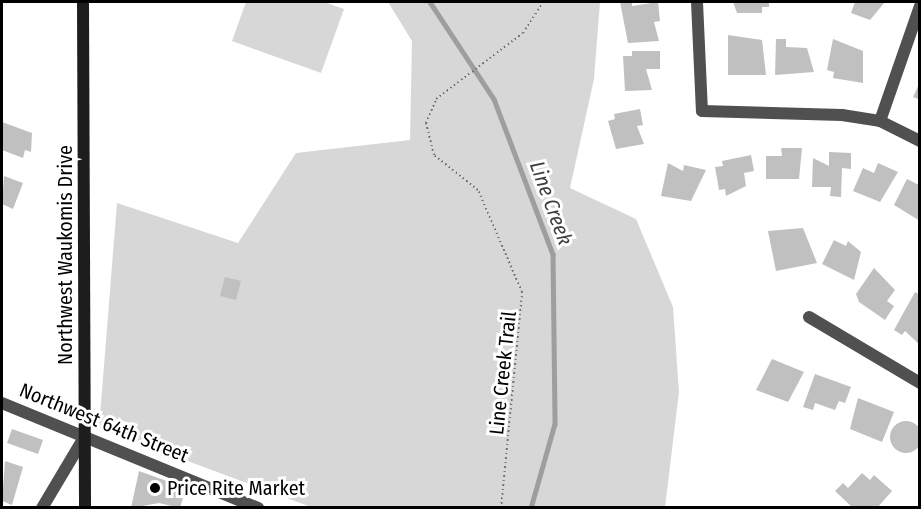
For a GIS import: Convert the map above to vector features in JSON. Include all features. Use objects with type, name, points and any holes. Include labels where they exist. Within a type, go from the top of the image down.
[{"type":"main road","name":"Northwest Waukomis Drive","points":[[83,2],[85,507]]},
{"type":"street","points":[[697,2],[702,111],[808,113],[879,121],[920,141]]},
{"type":"street","points":[[879,121],[920,6]]},
{"type":"street","points":[[809,317],[920,383]]},
{"type":"street","name":"Northwest 64th Street","points":[[2,403],[258,507]]},
{"type":"street","points":[[42,507],[85,436]]},
{"type":"path","name":"Line Creek Trail","points":[[501,507],[522,292],[478,190],[443,165],[430,145],[429,112],[448,87],[504,49],[523,33],[543,2]]},
{"type":"shaded area","points":[[246,2],[324,2],[344,9],[321,73],[232,41]]},
{"type":"shaded area","points":[[388,2],[600,2],[594,79],[570,188],[636,219],[673,307],[679,392],[665,507],[311,507],[99,428],[117,203],[238,243],[296,153],[410,140],[412,41]]},
{"type":"building","points":[[620,2],[632,2],[632,6],[658,2],[660,21],[654,22],[659,41],[628,43]]},
{"type":"building","points":[[733,2],[769,2],[769,7],[762,7],[762,13],[737,13]]},
{"type":"building","points":[[855,2],[885,2],[870,20],[851,13]]},
{"type":"building","points":[[728,35],[762,40],[766,75],[728,75]]},
{"type":"building","points":[[776,39],[786,39],[786,47],[807,48],[814,72],[775,75]]},
{"type":"building","points":[[833,39],[863,51],[863,83],[833,78],[834,72],[827,70]]},
{"type":"building","points":[[632,51],[660,51],[660,69],[646,69],[652,90],[625,91],[623,56],[632,56]]},
{"type":"building","points":[[920,82],[920,100],[913,97]]},
{"type":"building","points":[[640,109],[643,125],[637,126],[644,144],[616,149],[608,121],[615,119],[614,114]]},
{"type":"building","points":[[2,122],[32,133],[31,152],[25,150],[23,158],[2,150]]},
{"type":"building","points":[[781,148],[802,148],[799,179],[766,179],[766,156],[782,156]]},
{"type":"building","points":[[829,152],[851,153],[851,169],[842,168],[841,197],[830,196],[831,187],[812,187],[813,158],[829,166]]},
{"type":"building","points":[[751,155],[754,171],[744,173],[746,186],[726,196],[725,189],[719,190],[715,167],[723,166],[722,161]]},
{"type":"building","points":[[668,163],[683,171],[684,165],[706,170],[691,201],[661,196]]},
{"type":"building","points":[[878,163],[898,172],[880,202],[853,191],[863,168],[874,173]]},
{"type":"building","points":[[4,176],[23,183],[13,209],[2,204]]},
{"type":"building","points":[[907,179],[919,185],[920,221],[894,205]]},
{"type":"building","points":[[803,228],[817,263],[776,271],[768,231]]},
{"type":"building","points":[[834,240],[846,246],[848,241],[861,252],[854,280],[822,264]]},
{"type":"building","points":[[874,268],[895,290],[887,301],[894,306],[885,320],[859,302],[856,294]]},
{"type":"building","points":[[225,277],[241,281],[236,300],[220,296]]},
{"type":"building","points":[[915,292],[920,295],[920,345],[905,331],[902,335],[894,330]]},
{"type":"building","points":[[772,359],[804,372],[788,402],[756,390]]},
{"type":"building","points":[[815,374],[851,387],[845,403],[839,401],[835,410],[815,403],[813,410],[803,407]]},
{"type":"building","points":[[858,398],[894,412],[882,442],[850,429]]},
{"type":"building","points":[[906,421],[917,426],[922,437],[917,448],[906,453],[895,448],[890,437],[895,426]]},
{"type":"building","points":[[12,429],[43,440],[38,454],[7,443]]},
{"type":"building","points":[[5,461],[23,467],[12,505],[2,501]]},
{"type":"building","name":"Price Rite Market","points":[[139,471],[178,485],[176,491],[184,494],[180,508],[159,503],[131,508]]},
{"type":"building","points":[[862,473],[870,480],[874,475],[892,491],[877,508],[853,508],[835,491],[843,483],[848,488]]},
{"type":"waterway","name":"Line Creek","points":[[430,2],[494,99],[553,254],[555,424],[531,508]]},
{"type":"place","name":"Price Rite Market","points":[[155,488]]}]
